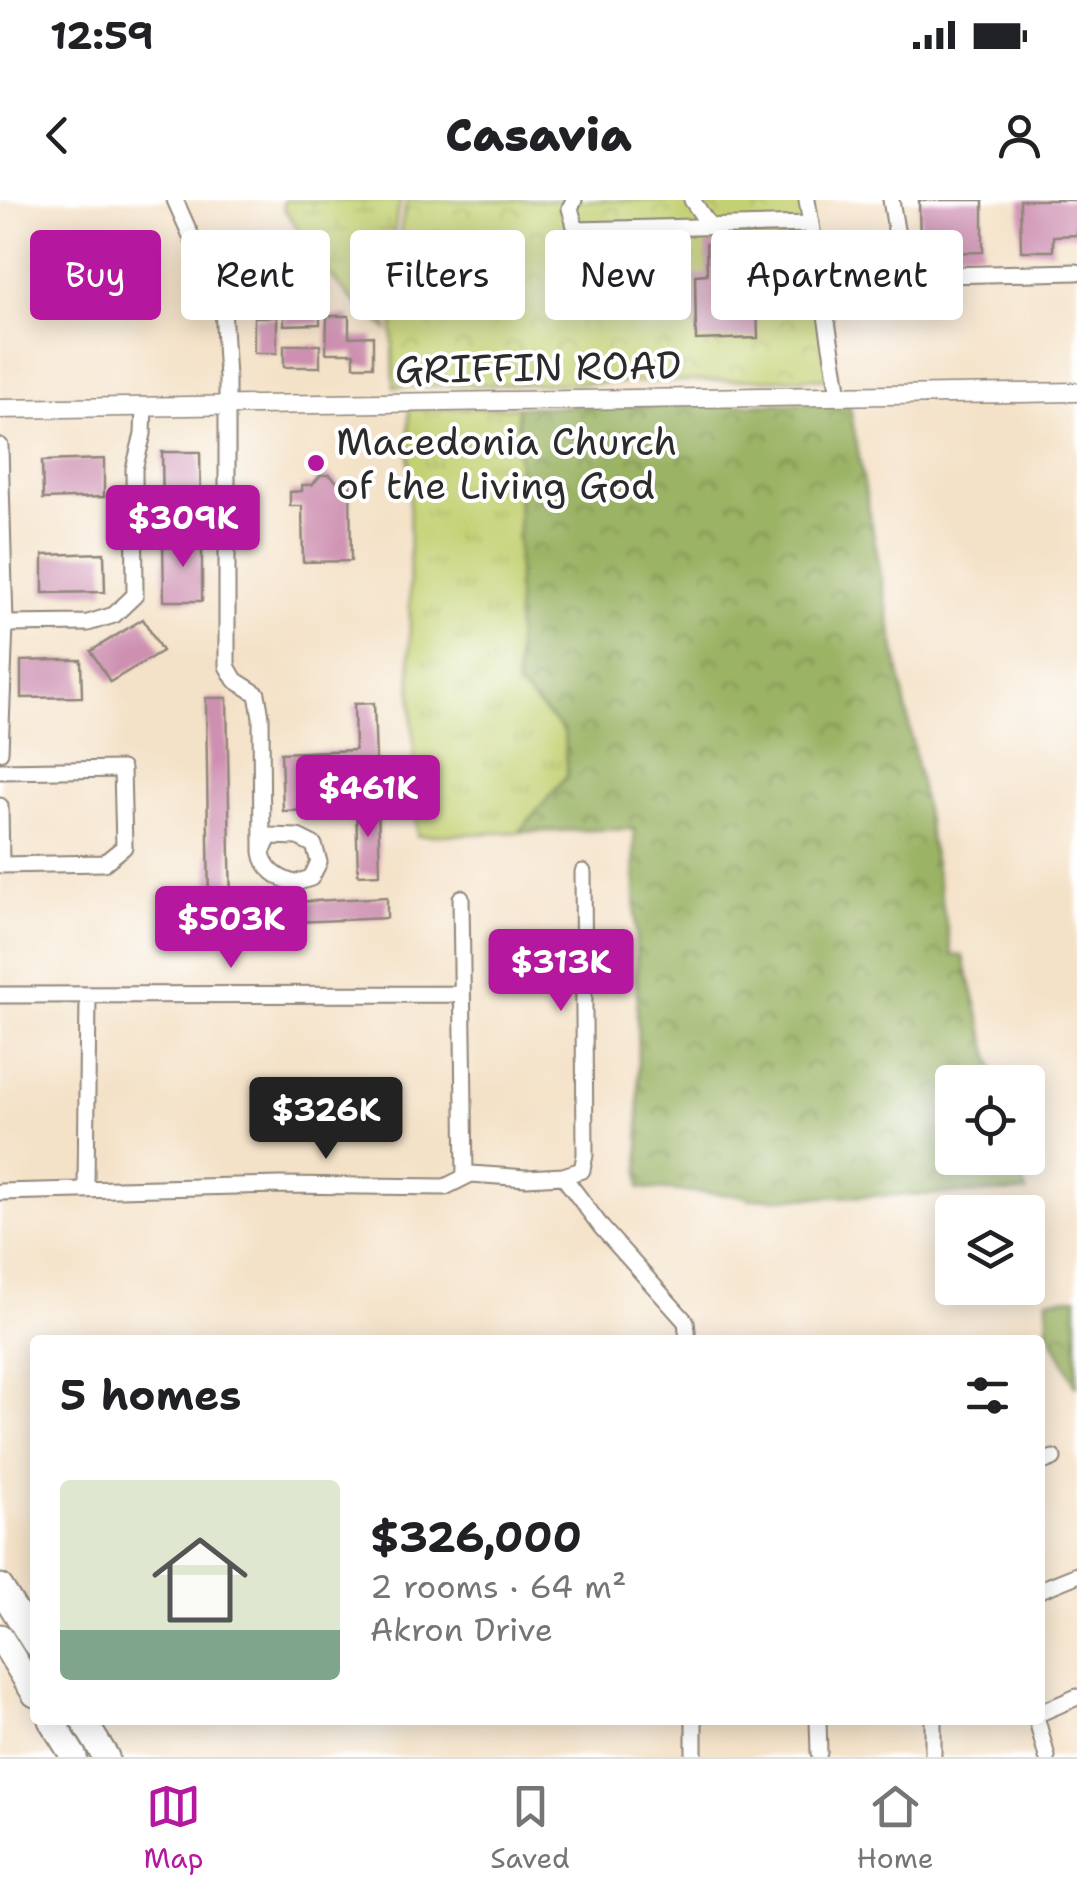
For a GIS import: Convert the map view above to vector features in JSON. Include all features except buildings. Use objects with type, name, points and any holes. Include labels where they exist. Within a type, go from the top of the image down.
[{"type":"highway","points":[[0,1587],[30,1635]]},
{"type":"highway","points":[[0,1637],[30,1686]]},
{"type":"highway","points":[[54,1725],[74,1757]]},
{"type":"highway","points":[[86,1725],[106,1757]]},
{"type":"street","points":[[174,200],[223,308],[228,666],[235,680],[257,694],[259,700],[262,852]]},
{"type":"street","points":[[574,200],[570,208],[576,230],[810,224]]},
{"type":"street","points":[[692,200],[710,226]]},
{"type":"street","points":[[807,200],[839,395]]},
{"type":"street","points":[[891,200],[904,276],[1077,272]]},
{"type":"street","name":"GRIFFIN ROAD","points":[[0,409],[1077,392]]},
{"type":"street","points":[[5,624],[88,622],[114,615],[134,595],[134,469],[143,434],[144,406]]},
{"type":"street","points":[[0,446],[5,624],[0,752]]},
{"type":"street","points":[[0,771],[122,769],[124,848],[104,863],[1,865],[0,806]]},
{"type":"street","points":[[0,1192],[280,1185],[444,1188],[478,1173],[506,1178],[564,1176],[582,1170],[583,872]]},
{"type":"street","points":[[462,898],[465,1176]]},
{"type":"street","points":[[86,1190],[88,994]]},
{"type":"street","points":[[0,995],[462,994]]},
{"type":"street","points":[[564,1176],[602,1228],[686,1322],[687,1335]]},
{"type":"street","points":[[1045,1588],[1077,1575]]},
{"type":"street","points":[[1045,1711],[1077,1698]]},
{"type":"street","points":[[694,1725],[694,1757]]},
{"type":"street","points":[[818,1725],[818,1753]]},
{"type":"street","points":[[932,1725],[934,1757]]},
{"type":"street","points":[[1038,1725],[1047,1757]]},
{"type":"green space","points":[[284,200],[401,200],[394,230],[350,230],[350,297],[330,274],[330,230],[298,230],[283,207]]},
{"type":"green space","points":[[407,200],[804,200],[809,230],[711,230],[711,320],[826,320],[836,378],[394,387],[393,320],[525,320],[525,230],[400,230]]},
{"type":"green space","points":[[849,403],[952,955],[963,956],[992,1065],[935,1065],[935,1175],[1022,1175],[1026,1192],[747,1199],[640,1188],[634,829],[519,832],[567,776],[564,731],[517,685],[517,407]]},
{"type":"green space","points":[[517,407],[521,476],[517,684],[564,731],[567,776],[519,832],[417,836],[410,656],[409,409]]},
{"type":"green space","points":[[1077,1297],[1077,1388],[1048,1330],[1048,1299]]},
{"type":"place","name":"Macedonia Church of the Living God","points":[[316,463]]}]
